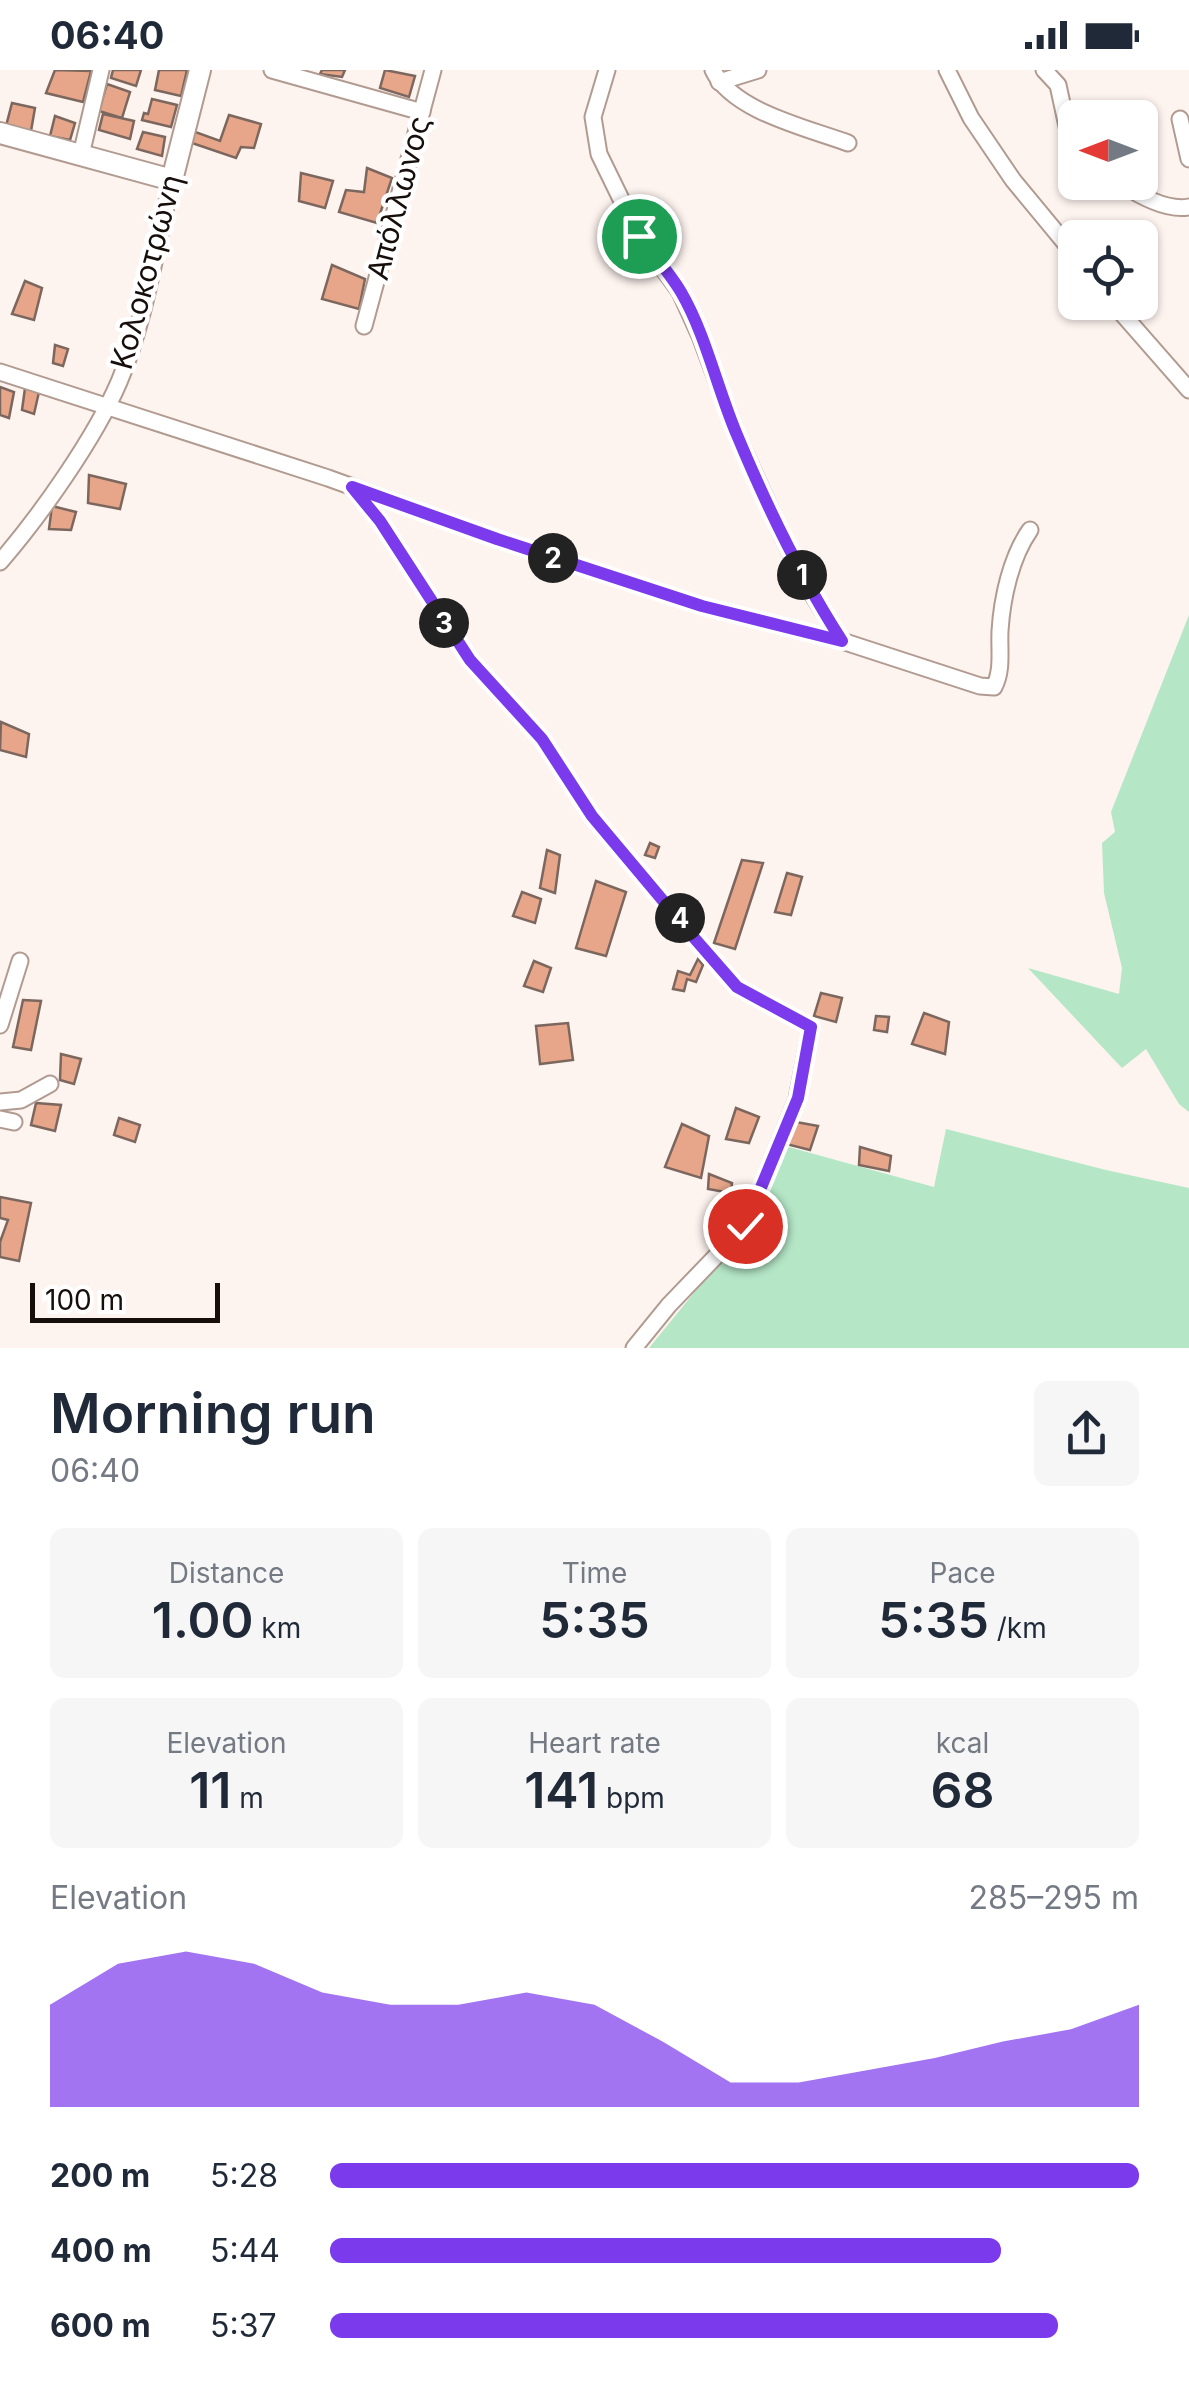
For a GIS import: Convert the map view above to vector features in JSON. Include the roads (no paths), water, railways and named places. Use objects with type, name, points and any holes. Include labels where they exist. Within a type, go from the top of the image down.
[{"type":"street","points":[[81,155],[101,70]]},
{"type":"street","name":"Κολοκοτρώνη","points":[[0,562],[26,531],[108,405],[137,329],[200,70]]},
{"type":"street","points":[[272,70],[311,75],[422,112]]},
{"type":"street","name":"Απόλλωνος","points":[[364,326],[433,70]]},
{"type":"street","points":[[607,70],[593,117],[600,154],[614,190],[639,236],[680,292],[736,435],[780,531],[807,586],[842,641]]},
{"type":"street","points":[[716,76],[758,70]]},
{"type":"street","points":[[947,70],[971,118],[1013,180],[1058,234]]},
{"type":"street","points":[[1044,70],[1058,84],[1062,100]]},
{"type":"street","points":[[716,76],[746,104],[848,144]]},
{"type":"street","points":[[1180,119],[1189,159]]},
{"type":"street","points":[[0,133],[172,180]]},
{"type":"street","points":[[1153,200],[1179,209],[1189,207]]},
{"type":"street","points":[[1128,320],[1189,390]]},
{"type":"street","points":[[0,372],[702,606],[842,641],[980,686],[994,687],[1000,677],[1000,628],[1007,587],[1021,542],[1030,530]]},
{"type":"street","points":[[352,487],[380,521],[470,660],[542,739],[592,816],[696,940],[737,987],[811,1027],[798,1098],[745,1226],[669,1304],[634,1348]]},
{"type":"street","points":[[0,1025],[20,961]]},
{"type":"street","points":[[0,1102],[20,1100],[50,1084]]}]
